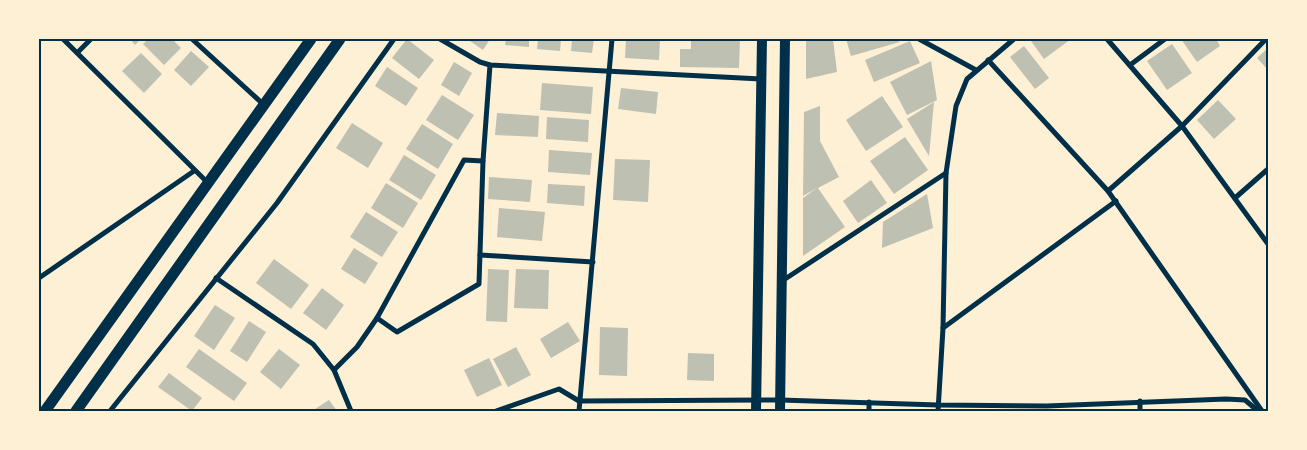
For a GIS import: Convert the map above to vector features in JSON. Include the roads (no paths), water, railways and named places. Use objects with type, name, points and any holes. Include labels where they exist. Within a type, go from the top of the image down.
[{"type":"highway","points":[[45,411],[311,39]]},
{"type":"highway","points":[[76,411],[340,39]]},
{"type":"main road","points":[[756,406],[762,39]]},
{"type":"main road","points":[[780,411],[785,39]]},
{"type":"street","points":[[63,39],[208,184]]},
{"type":"street","points":[[78,52],[91,39]]},
{"type":"street","points":[[192,39],[264,104]]},
{"type":"street","points":[[110,411],[277,203],[394,39]]},
{"type":"street","points":[[440,39],[480,62],[490,65],[761,79]]},
{"type":"street","points":[[579,411],[612,39]]},
{"type":"street","points":[[919,39],[976,70]]},
{"type":"street","points":[[938,408],[943,328],[946,173],[956,106],[967,79],[1014,39]]},
{"type":"street","points":[[1107,39],[1182,126],[1268,244]]},
{"type":"street","points":[[1130,66],[1165,39]]},
{"type":"street","points":[[1108,191],[1182,126],[1266,39]]},
{"type":"street","points":[[988,60],[1116,201],[1260,411]]},
{"type":"street","points":[[377,318],[397,332],[480,284],[483,161],[490,65]]},
{"type":"street","points":[[334,370],[358,347],[377,318],[464,160],[483,161]]},
{"type":"street","points":[[1235,198],[1268,169]]},
{"type":"street","points":[[39,278],[194,170]]},
{"type":"street","points":[[781,282],[946,173]]},
{"type":"street","points":[[943,328],[1116,201]]},
{"type":"street","points":[[480,255],[593,262]]},
{"type":"street","points":[[216,278],[313,344],[334,370],[351,411]]},
{"type":"street","points":[[496,411],[559,389],[579,401],[756,406],[780,400],[869,402],[938,408],[1047,408],[1140,400],[1245,400],[1260,411]]},
{"type":"street","points":[[1140,400],[1140,411]]},
{"type":"street","points":[[869,402],[869,411]]}]
